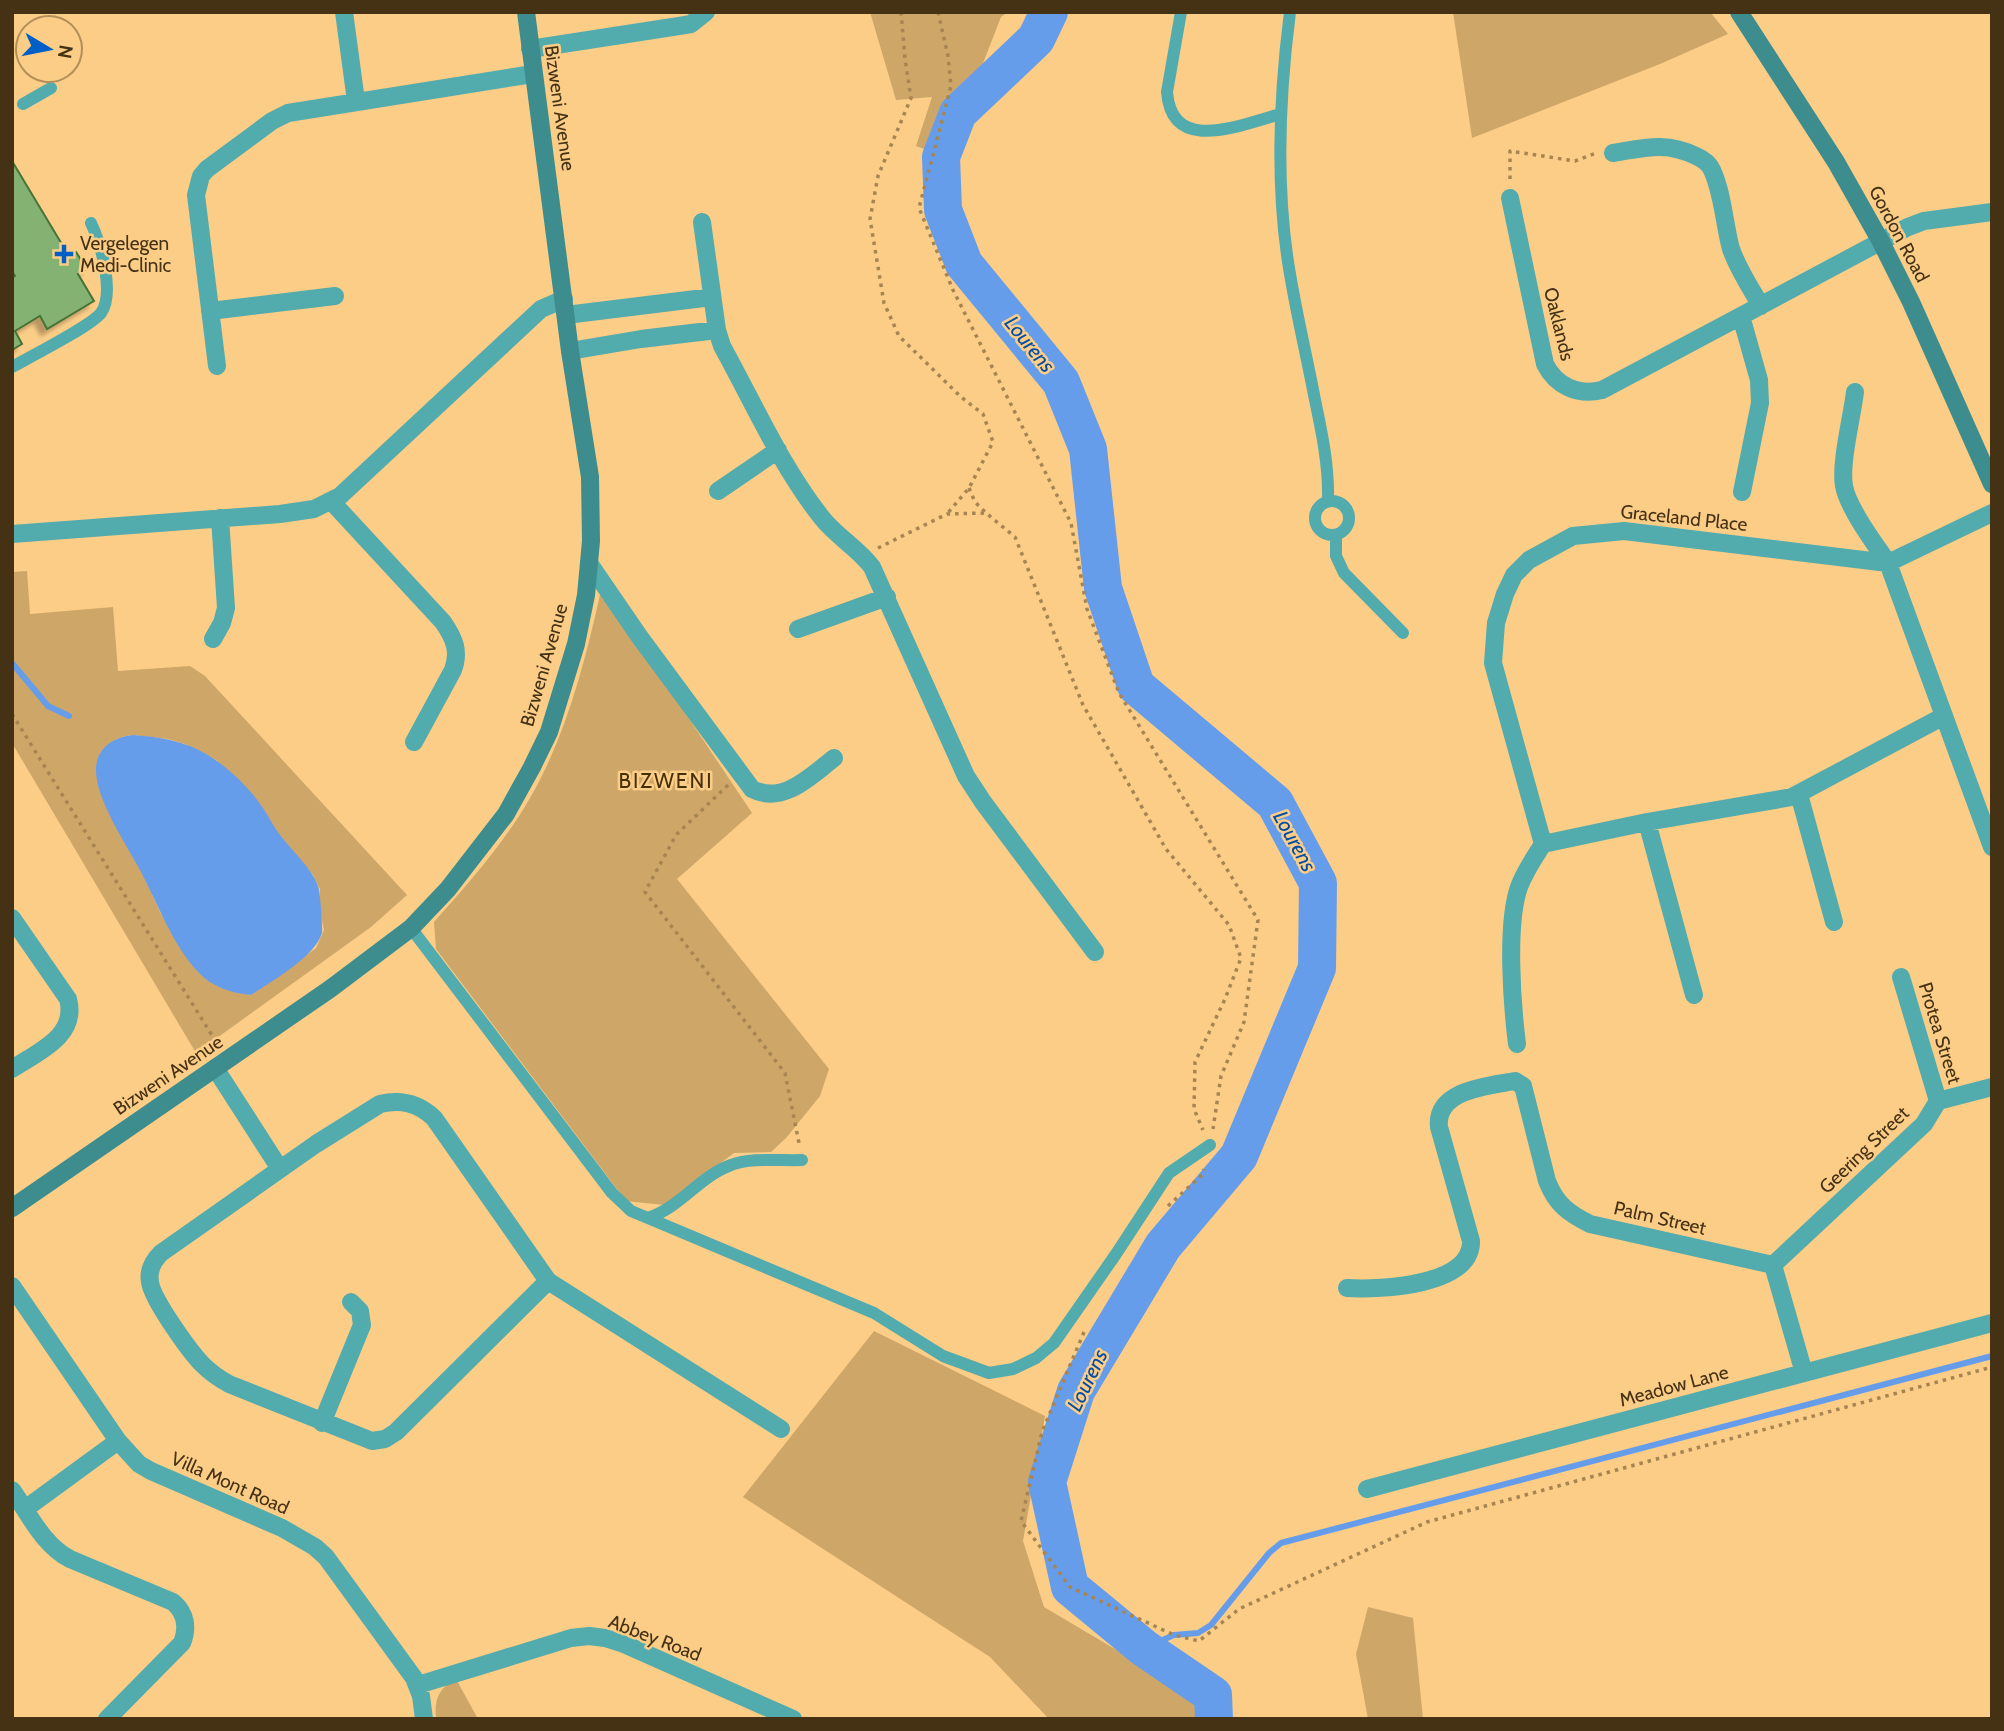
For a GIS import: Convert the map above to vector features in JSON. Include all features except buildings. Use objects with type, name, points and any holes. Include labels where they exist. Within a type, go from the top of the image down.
[{"type":"street","points":[[344,12],[356,101]]},
{"type":"street","name":"Bizweni Avenue","points":[[12,1208],[330,989],[411,928],[478,852],[506,814],[532,767],[556,709],[576,644],[586,595],[591,541],[590,477],[570,351],[526,12]]},
{"type":"street","points":[[530,49],[691,24],[706,12]]},
{"type":"street","name":"Gordon Road","points":[[1739,14],[1807,115],[1880,240],[1911,302],[1992,484]]},
{"type":"street","points":[[217,366],[196,195],[201,176],[207,169],[280,116],[297,110],[533,74]]},
{"type":"street","points":[[1612,153],[1675,147],[1709,164],[1715,178],[1731,249],[1742,275],[1761,306]]},
{"type":"street","name":"Oaklands","points":[[1510,198],[1545,364],[1550,374],[1565,386],[1590,393],[1602,390],[1908,226],[1992,212]]},
{"type":"street","points":[[702,222],[717,330],[722,346],[778,450],[823,519],[863,554],[872,567],[966,776],[1095,952]]},
{"type":"street","points":[[210,311],[335,296]]},
{"type":"street","points":[[12,534],[304,511],[332,502],[541,309],[712,297]]},
{"type":"street","points":[[1741,316],[1759,380],[1759,403],[1742,492]]},
{"type":"street","points":[[570,351],[717,330]]},
{"type":"street","points":[[1855,393],[1844,487],[1870,538],[1888,563],[1992,847]]},
{"type":"street","points":[[718,491],[778,450]]},
{"type":"street","points":[[332,502],[443,622],[455,643],[456,661],[453,670],[414,742]]},
{"type":"street","points":[[1888,563],[1992,513]]},
{"type":"street","points":[[213,639],[222,623],[226,608],[220,518]]},
{"type":"street","name":"Graceland Place","points":[[1543,844],[1493,663],[1496,622],[1505,594],[1514,575],[1529,561],[1573,536],[1624,531],[1888,563]]},
{"type":"street","points":[[589,562],[639,636],[752,789],[761,794],[773,794],[799,786],[834,758]]},
{"type":"street","points":[[798,629],[887,597]]},
{"type":"street","points":[[1517,1044],[1513,1013],[1515,904],[1525,873],[1543,844],[1647,821],[1792,797],[1944,716]]},
{"type":"street","points":[[1800,794],[1834,922]]},
{"type":"street","points":[[1647,821],[1694,995]]},
{"type":"street","points":[[12,918],[68,999],[71,1014],[60,1037],[12,1069]]},
{"type":"street","name":"Protea Street","points":[[1901,976],[1938,1101]]},
{"type":"street","points":[[221,1064],[280,1169]]},
{"type":"street","name":"Palm Street","points":[[1347,1288],[1405,1285],[1456,1269],[1466,1260],[1471,1241],[1438,1127],[1438,1115],[1446,1101],[1457,1095],[1510,1082],[1520,1082],[1525,1092],[1547,1181],[1553,1196],[1567,1212],[1590,1224],[1773,1265]]},
{"type":"street","points":[[1938,1101],[1992,1087]]},
{"type":"street","points":[[548,1281],[391,1436],[379,1441],[365,1440],[216,1377],[194,1355],[156,1298],[149,1280],[152,1264],[161,1253],[370,1108],[390,1101],[419,1107],[434,1118],[548,1281],[781,1429]]},
{"type":"street","name":"Geering Street","points":[[1773,1265],[1924,1124],[1938,1101]]},
{"type":"street","points":[[1773,1265],[1804,1373]]},
{"type":"street","name":"Villa Mont Road","points":[[12,1286],[118,1441],[139,1464],[293,1533],[315,1546],[326,1557],[418,1685],[424,1719]]},
{"type":"street","points":[[322,1423],[362,1325],[360,1311],[351,1302]]},
{"type":"street","name":"Meadow Lane","points":[[1367,1489],[1992,1323]]},
{"type":"street","points":[[25,1509],[118,1441]]},
{"type":"street","points":[[12,1490],[48,1542],[63,1555],[165,1598],[183,1614],[186,1633],[182,1643],[107,1719]]},
{"type":"street","name":"Abbey Road","points":[[418,1685],[550,1643],[589,1636],[624,1644],[793,1719]]},
{"type":"lane","points":[[1181,12],[1167,92],[1173,116],[1180,124],[1197,132],[1282,114]]},
{"type":"lane","points":[[1290,12],[1282,114],[1284,232],[1325,451],[1329,481],[1328,500]]},
{"type":"lane","points":[[23,104],[51,88]]},
{"type":"lane","points":[[12,367],[91,321],[103,310],[107,293],[100,242],[92,223]]},
{"type":"lane","points":[[1328,500],[1338,501],[1348,512],[1347,526],[1336,535],[1321,532],[1314,519],[1319,506],[1328,500]]},
{"type":"lane","points":[[1336,535],[1336,556],[1344,573],[1403,633]]},
{"type":"lane","points":[[411,928],[612,1193],[631,1211],[874,1313],[943,1356],[989,1373],[1013,1369],[1036,1358],[1054,1343],[1169,1173],[1210,1145]]},
{"type":"lane","points":[[648,1218],[673,1207],[732,1164],[802,1160]]},
{"type":"path","points":[[901,12],[911,98],[878,176],[870,219],[884,303],[899,336],[961,397],[983,414],[993,442],[969,488],[947,514]]},
{"type":"path","points":[[938,12],[948,56],[951,86],[919,208],[953,290],[1070,523],[1087,609],[1119,693],[1258,920],[1244,1022],[1221,1076],[1211,1149],[1202,1175],[1164,1210]]},
{"type":"path","points":[[1510,198],[1510,151],[1575,161],[1603,151],[1612,153]]},
{"type":"path","points":[[969,488],[975,502],[1015,537],[1083,705],[1166,849],[1229,925],[1241,958],[1195,1062],[1194,1110],[1210,1145]]},
{"type":"path","points":[[863,554],[947,514],[986,513]]},
{"type":"path","points":[[12,714],[221,1064]]},
{"type":"path","points":[[739,774],[676,835],[645,892],[785,1073],[802,1160]]},
{"type":"path","points":[[1084,1331],[1042,1432],[1021,1521],[1070,1587],[1174,1636],[1199,1641],[1239,1609],[1427,1522],[1992,1367]]},
{"type":"shaded area","points":[[870,12],[1008,12],[1001,17],[980,71],[953,108],[938,154],[916,146],[932,97],[896,100]]},
{"type":"shaded area","points":[[1453,12],[1710,12],[1728,34],[1660,64],[1472,138]]},
{"type":"shaded area","points":[[27,571],[30,614],[113,607],[118,671],[190,666],[205,676],[407,895],[371,927],[196,1053],[12,743],[12,572]],"holes":[[[133,735],[185,744],[216,760],[262,807],[272,826],[312,874],[320,889],[319,907],[324,930],[316,948],[251,995],[221,988],[198,972],[160,912],[96,769],[104,750],[119,738]]]},
{"type":"shaded area","points":[[600,595],[607,596],[752,813],[677,879],[829,1069],[820,1096],[771,1152],[734,1153],[664,1205],[626,1201],[436,949],[434,922],[480,869],[511,827],[549,762],[579,680]]},
{"type":"shaded area","points":[[874,1331],[1045,1416],[1023,1541],[1044,1607],[1184,1690],[1203,1706],[1198,1719],[1049,1719],[990,1657],[743,1497]]},
{"type":"shaded area","points":[[1368,1607],[1413,1618],[1423,1719],[1368,1719],[1356,1654]]},
{"type":"shaded area","points":[[456,1679],[478,1719],[436,1719],[439,1695],[445,1686]]},
{"type":"water","points":[[133,735],[185,744],[221,764],[253,794],[278,832],[315,879],[319,889],[322,925],[318,942],[292,968],[251,995],[229,991],[216,985],[203,977],[189,961],[173,936],[105,806],[97,779],[97,760],[108,744]]},
{"type":"waterway","name":"Lourens","points":[[1049,12],[1036,39],[958,113],[941,157],[943,210],[964,264],[1061,382],[1088,449],[1103,588],[1136,686],[1275,803],[1318,883],[1317,968],[1239,1156],[1163,1246],[1076,1391],[1047,1482],[1070,1587],[1144,1648],[1213,1695],[1214,1719]]},
{"type":"waterway","points":[[12,663],[48,706],[69,716]]},
{"type":"waterway","points":[[1144,1648],[1174,1635],[1198,1633],[1211,1625],[1269,1553],[1281,1543],[1992,1356]]},
{"type":"place","name":"Vergelegen Medi-Clinic","points":[[64,254]]},
{"type":"district","name":"BIZWENI","points":[[666,780]]}]
